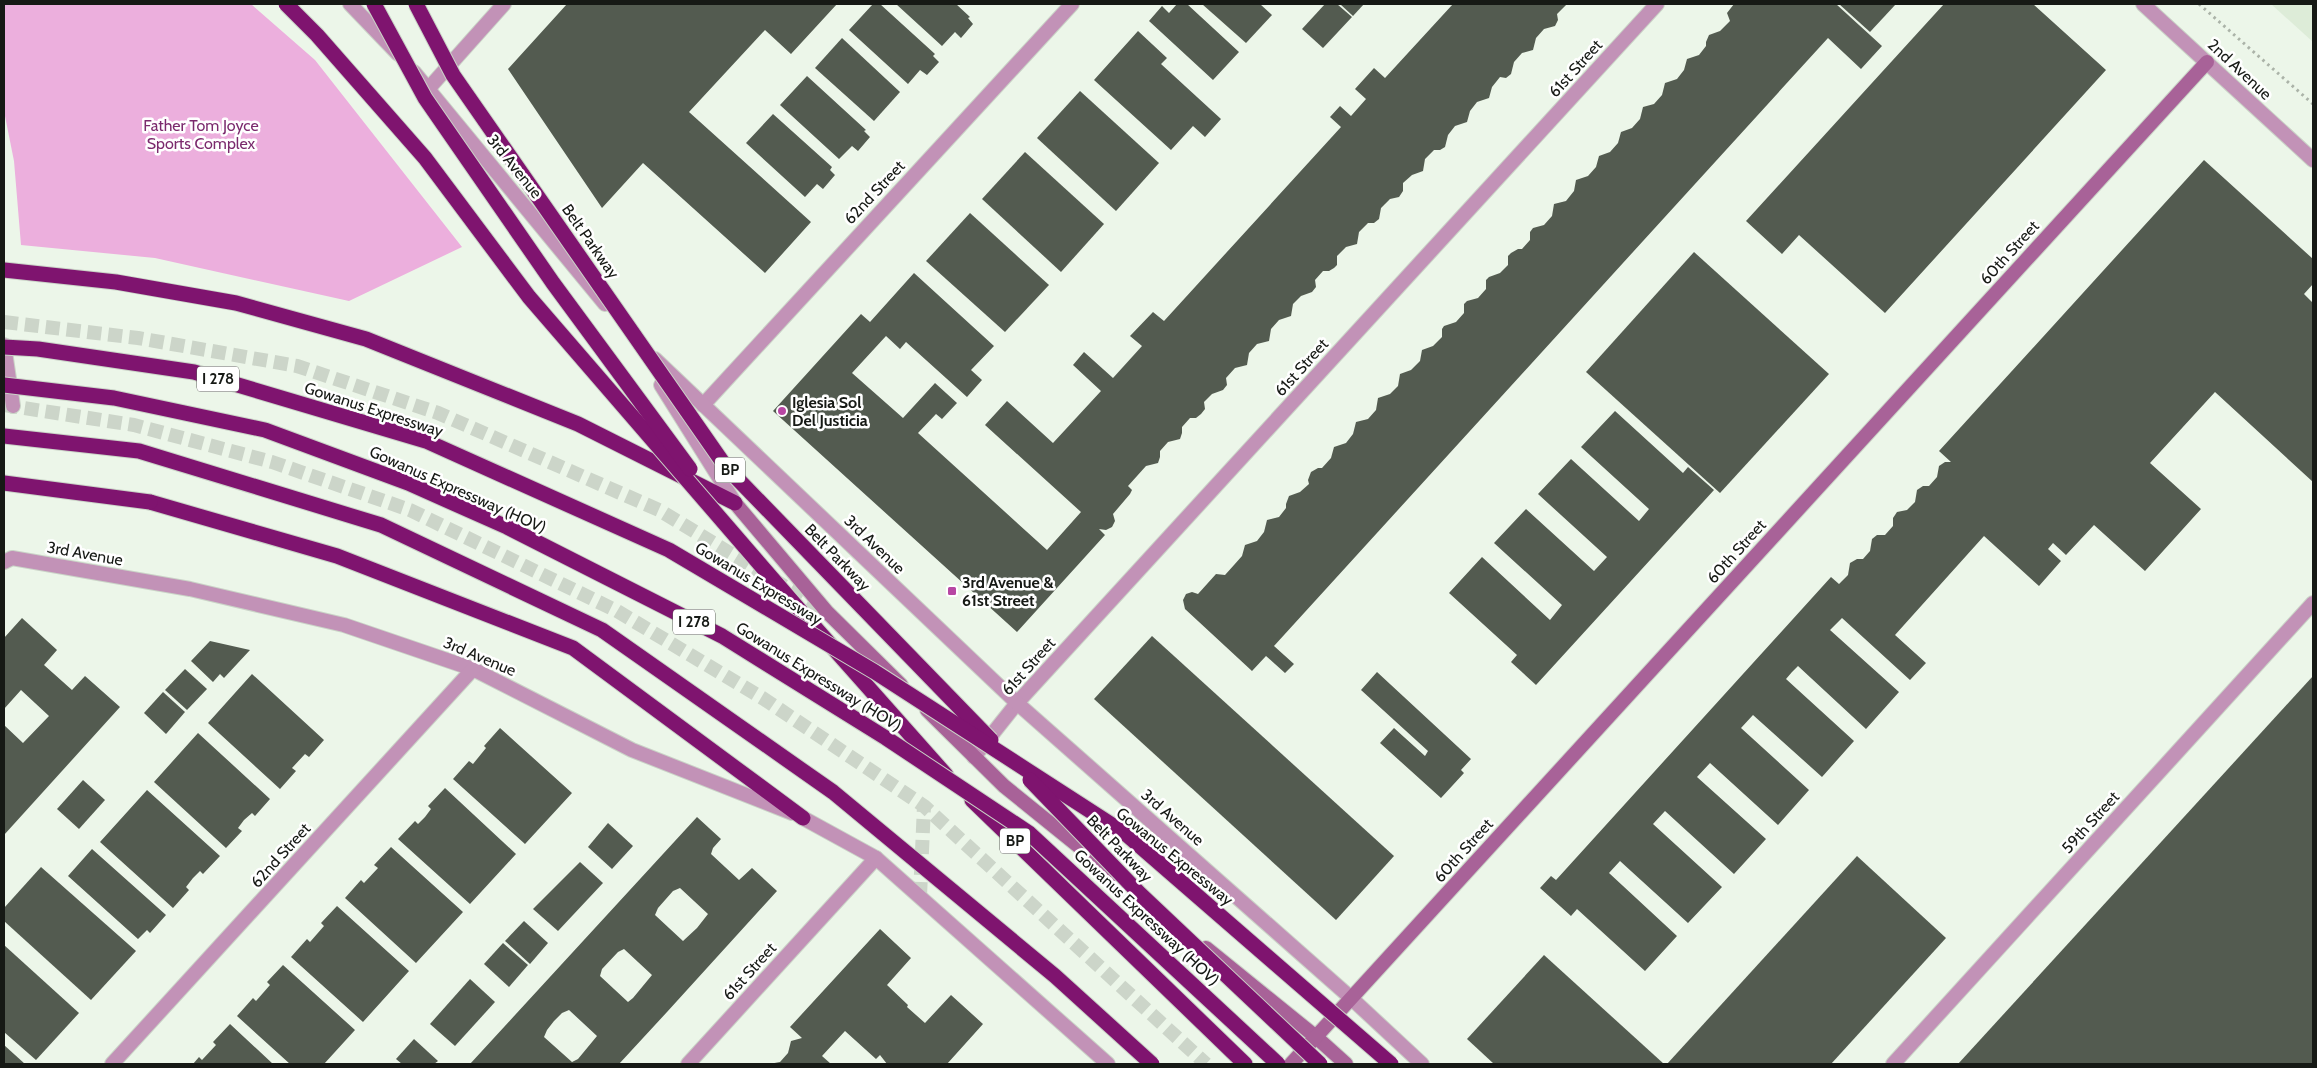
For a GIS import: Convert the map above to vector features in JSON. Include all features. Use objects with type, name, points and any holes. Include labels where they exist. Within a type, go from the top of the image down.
[{"type":"highway","points":[[286,4],[317,35],[425,158],[529,297],[796,606]]},
{"type":"highway","name":"BP","points":[[374,4],[425,98],[553,283],[674,449],[796,606],[945,774],[1245,1064]]},
{"type":"highway","name":"Belt Parkway","points":[[416,4],[452,75],[726,467],[1140,894],[1320,1064]]},
{"type":"highway","points":[[4,270],[116,282],[236,303],[366,339],[578,424],[735,503]]},
{"type":"highway","name":"Gowanus Expressway","points":[[4,346],[38,349],[194,372],[416,438],[669,550],[875,672],[1126,834],[1391,1064]]},
{"type":"highway","name":"Gowanus Expressway (HOV)","points":[[4,385],[114,398],[265,430],[408,482],[507,526],[722,636],[886,738],[1029,833],[1278,1064]]},
{"type":"highway","points":[[4,436],[139,451],[381,525],[602,630],[833,792],[1054,976],[1152,1064]]},
{"type":"highway","points":[[4,483],[150,502],[337,556],[573,648],[803,818]]},
{"type":"main road","name":"60th Street","points":[[1291,1064],[2207,62]]},
{"type":"main road","points":[[735,503],[827,612],[1004,786],[1316,1037],[1346,1064]]},
{"type":"street","name":"3rd Avenue","points":[[350,4],[429,88],[626,330],[702,405],[1017,704],[1351,998],[1422,1064]]},
{"type":"street","points":[[429,88],[504,4]]},
{"type":"street","name":"62nd Street","points":[[702,405],[1072,4]]},
{"type":"street","name":"61st Street","points":[[974,757],[1017,704],[1658,4]]},
{"type":"street","name":"2nd Avenue","points":[[2143,4],[2313,160]]},
{"type":"street","points":[[626,330],[735,503]]},
{"type":"street","points":[[4,346],[14,406]]},
{"type":"street","name":"3rd Avenue","points":[[4,562],[12,558],[190,589],[344,625],[473,669],[632,750],[803,818],[876,858],[1108,1064]]},
{"type":"street","name":"59th Street","points":[[1893,1064],[2313,603]]},
{"type":"street","name":"62nd Street","points":[[112,1064],[473,669]]},
{"type":"street","name":"61st Street","points":[[688,1064],[876,858]]},
{"type":"path","name":"2nd Avenue","points":[[2199,4],[2313,104]]},
{"type":"shaded area","points":[[2271,4],[2313,4],[2313,42]]},
{"type":"green space","name":"Father Tom Joyce Sports Complex","points":[[4,4],[251,4],[315,60],[462,247],[349,301],[155,258],[21,245],[14,161],[4,111]]},
{"type":"building","points":[[567,4],[837,4],[791,54],[765,30],[689,112],[811,222],[765,273],[643,163],[602,208],[508,69]]},
{"type":"building","points":[[873,4],[880,4],[935,54],[933,56],[939,62],[927,75],[920,70],[908,84],[849,30]]},
{"type":"building","points":[[896,4],[956,4],[970,17],[968,18],[973,24],[961,38],[955,32],[942,46]]},
{"type":"building","points":[[1177,4],[1187,4],[1239,52],[1213,80],[1149,21],[1162,6],[1169,13]]},
{"type":"building","points":[[1202,4],[1260,4],[1272,15],[1246,43]]},
{"type":"building","points":[[1325,4],[1337,4],[1352,17],[1323,48],[1302,29]]},
{"type":"building","points":[[1340,4],[1364,4],[1353,16]]},
{"type":"building","points":[[1453,4],[1567,4],[1557,14],[1558,20],[1555,26],[1544,29],[1536,38],[1533,50],[1522,53],[1514,62],[1511,74],[1506,78],[1500,77],[1492,87],[1489,98],[1477,102],[1470,111],[1467,122],[1455,126],[1448,135],[1445,147],[1440,150],[1434,150],[1425,159],[1423,171],[1412,175],[1403,183],[1403,191],[1399,197],[1390,199],[1381,208],[1379,219],[1374,223],[1368,223],[1359,232],[1357,244],[1346,247],[1337,256],[1337,265],[1329,271],[1323,271],[1315,280],[1316,287],[1312,292],[1301,296],[1293,304],[1291,316],[1279,320],[1271,329],[1269,341],[1257,344],[1249,353],[1247,365],[1235,368],[1226,378],[1227,385],[1223,390],[1212,394],[1204,402],[1205,409],[1201,414],[1196,418],[1190,418],[1182,427],[1180,439],[1168,442],[1160,451],[1158,463],[1146,466],[1128,486],[1132,490],[1113,514],[1115,521],[1112,527],[1106,530],[1099,529],[1105,535],[1017,632],[773,411],[861,314],[870,322],[914,273],[994,346],[971,370],[982,380],[967,397],[906,342],[900,349],[886,336],[852,373],[903,418],[935,383],[957,403],[942,419],[936,414],[918,433],[1047,550],[1081,512],[985,425],[1007,401],[1053,443],[1101,391],[1073,365],[1084,352],[1113,378],[1142,346],[1130,336],[1153,312],[1164,321],[1341,127],[1330,117],[1340,106],[1351,116],[1366,99],[1355,89],[1374,68],[1385,78]]},
{"type":"building","points":[[1734,4],[1836,4],[1882,46],[1861,69],[1828,38],[1274,646],[1294,664],[1285,673],[1266,656],[1252,671],[1185,609],[1183,600],[1186,594],[1192,592],[1198,594],[1216,574],[1225,575],[1242,556],[1245,545],[1257,541],[1264,532],[1267,520],[1279,517],[1286,508],[1289,496],[1300,492],[1309,484],[1308,480],[1311,472],[1322,468],[1331,458],[1334,447],[1346,443],[1353,434],[1356,422],[1368,419],[1376,410],[1378,398],[1390,394],[1398,386],[1400,374],[1411,370],[1420,361],[1422,350],[1433,346],[1442,337],[1444,326],[1456,322],[1464,313],[1464,304],[1467,301],[1478,298],[1486,289],[1486,280],[1500,273],[1508,265],[1508,256],[1518,249],[1522,249],[1530,240],[1530,232],[1533,228],[1544,225],[1552,216],[1554,204],[1566,201],[1574,191],[1576,180],[1588,176],[1596,167],[1599,156],[1610,152],[1618,143],[1621,132],[1632,128],[1640,119],[1643,107],[1654,104],[1662,95],[1665,83],[1677,79],[1684,70],[1687,59],[1699,55],[1706,46],[1709,35],[1720,31],[1730,21],[1727,13]]},
{"type":"building","points":[[1839,4],[1896,4],[1870,32]]},
{"type":"building","points":[[1944,4],[2033,4],[2106,70],[1885,313],[1799,235],[1782,254],[1746,221]]},
{"type":"building","points":[[1138,31],[1167,58],[1161,64],[1221,119],[1205,137],[1193,126],[1171,150],[1094,80]]},
{"type":"building","points":[[842,38],[900,92],[874,121],[815,68]]},
{"type":"building","points":[[807,76],[866,130],[864,131],[870,137],[858,151],[852,146],[839,159],[780,105]]},
{"type":"building","points":[[1080,91],[1159,163],[1116,211],[1037,138]]},
{"type":"building","points":[[773,114],[832,167],[830,170],[835,175],[823,189],[817,184],[805,197],[746,143]]},
{"type":"building","points":[[1025,152],[1104,224],[1061,272],[982,199]]},
{"type":"building","points":[[2204,160],[2313,259],[2313,284],[2304,294],[2313,303],[2313,482],[2215,392],[2150,463],[2201,509],[2145,571],[2094,525],[2066,555],[2053,543],[2048,549],[2061,561],[2039,586],[1984,536],[1895,635],[1926,663],[1910,680],[1842,618],[1830,630],[1899,692],[1866,729],[1798,666],[1786,679],[1854,741],[1822,777],[1753,715],[1741,728],[1809,790],[1778,825],[1710,763],[1697,777],[1766,839],[1734,874],[1665,811],[1653,824],[1722,887],[1688,923],[1620,861],[1609,873],[1677,936],[1645,971],[1577,909],[1571,916],[1540,888],[1551,876],[1556,880],[1831,577],[1839,584],[1848,575],[1850,563],[1857,559],[1863,559],[1870,551],[1872,539],[1877,535],[1885,535],[1893,526],[1893,518],[1897,512],[1907,510],[1915,502],[1917,490],[1923,486],[1929,486],[1937,477],[1939,466],[1945,462],[1951,462],[1939,451]]},
{"type":"building","points":[[970,213],[1049,285],[1005,332],[926,261]]},
{"type":"building","points":[[1694,252],[1829,374],[1720,493],[1586,372]]},
{"type":"building","points":[[1615,411],[1683,473],[1688,467],[1714,490],[1536,685],[1511,662],[1517,655],[1449,593],[1482,557],[1550,620],[1562,605],[1494,543],[1526,509],[1594,571],[1607,557],[1538,494],[1571,459],[1639,521],[1649,509],[1581,447]]},
{"type":"building","points":[[22,618],[57,650],[44,665],[72,690],[85,676],[120,707],[4,835],[4,725],[23,743],[49,716],[21,690],[4,709],[4,638]]},
{"type":"building","points":[[1152,636],[1394,856],[1336,920],[1094,699]]},
{"type":"building","points":[[210,641],[250,650],[224,678],[220,674],[213,682],[191,661]]},
{"type":"building","points":[[185,669],[207,689],[187,710],[165,690]]},
{"type":"building","points":[[1377,672],[1471,759],[1461,770],[1464,773],[1441,798],[1380,743],[1394,728],[1425,756],[1428,751],[1361,690]]},
{"type":"building","points":[[252,674],[324,740],[309,757],[305,754],[292,768],[296,771],[280,789],[208,723]]},
{"type":"building","points":[[2313,676],[2313,1064],[1958,1064]]},
{"type":"building","points":[[163,692],[185,712],[166,734],[144,713]]},
{"type":"building","points":[[500,728],[572,793],[525,844],[453,779],[469,761],[473,764],[486,748],[484,746]]},
{"type":"building","points":[[198,733],[270,799],[255,816],[252,813],[244,820],[238,828],[242,831],[226,848],[154,782]]},
{"type":"building","points":[[83,780],[105,800],[79,829],[57,809]]},
{"type":"building","points":[[445,788],[516,854],[470,904],[398,839],[415,821],[418,824],[425,817],[431,809],[428,806]]},
{"type":"building","points":[[147,790],[220,856],[203,874],[200,871],[193,878],[186,887],[189,890],[173,908],[100,842]]},
{"type":"building","points":[[697,817],[721,839],[713,848],[711,854],[739,880],[752,868],[777,891],[619,1064],[470,1064]],"holes":[[[680,888],[708,914],[683,941],[655,915],[658,908],[673,891]],[[624,949],[652,975],[628,1002],[600,976],[602,969],[618,952]],[[569,1010],[597,1036],[578,1059],[572,1062],[544,1037],[547,1030],[562,1013]]]},
{"type":"building","points":[[608,823],[633,846],[612,869],[588,847]]},
{"type":"building","points":[[391,847],[463,912],[416,963],[345,898],[361,880],[364,883],[378,868],[374,865]]},
{"type":"building","points":[[92,849],[166,915],[150,933],[147,930],[138,939],[68,876]]},
{"type":"building","points":[[1857,856],[1946,938],[1831,1064],[1667,1064]]},
{"type":"building","points":[[580,862],[603,883],[558,931],[533,909]]},
{"type":"building","points":[[41,867],[136,951],[91,1000],[4,921],[4,908]]},
{"type":"building","points":[[337,906],[409,971],[363,1022],[291,957],[307,939],[310,942],[324,926],[321,923]]},
{"type":"building","points":[[524,921],[548,943],[530,964],[505,941]]},
{"type":"building","points":[[880,929],[911,958],[887,985],[908,1005],[907,1007],[925,1023],[951,995],[983,1024],[947,1064],[887,1064],[880,1055],[876,1059],[845,1031],[822,1056],[831,1064],[769,1064],[780,1062],[788,1053],[791,1041],[802,1038],[790,1027]]},
{"type":"building","points":[[503,943],[528,965],[509,987],[484,964]]},
{"type":"building","points":[[4,945],[79,1013],[36,1060],[4,1032]]},
{"type":"building","points":[[1544,955],[1664,1064],[1494,1064],[1467,1039]]},
{"type":"building","points":[[283,965],[355,1030],[324,1064],[290,1064],[237,1016],[253,998],[256,1001],[270,985],[267,982]]},
{"type":"building","points":[[470,979],[495,1002],[455,1046],[430,1024]]},
{"type":"building","points":[[230,1024],[273,1064],[193,1064],[199,1057],[202,1060],[216,1045],[213,1042]]},
{"type":"building","points":[[414,1039],[438,1061],[434,1064],[402,1064],[396,1059]]},
{"type":"building","points":[[4,1045],[25,1064],[4,1064]]},
{"type":"tunnel","points":[[4,322],[138,338],[297,366],[438,413],[659,510],[822,609]]},
{"type":"tunnel","points":[[4,405],[134,425],[272,462],[410,510],[617,611],[764,699],[924,806],[1206,1064]]},
{"type":"tunnel","points":[[920,896],[924,806]]},
{"type":"place","name":"Iglesia Sol Del Justicia","points":[[782,411]]},
{"type":"place","name":"3rd Avenue & 61st Street","points":[[952,591]]}]
